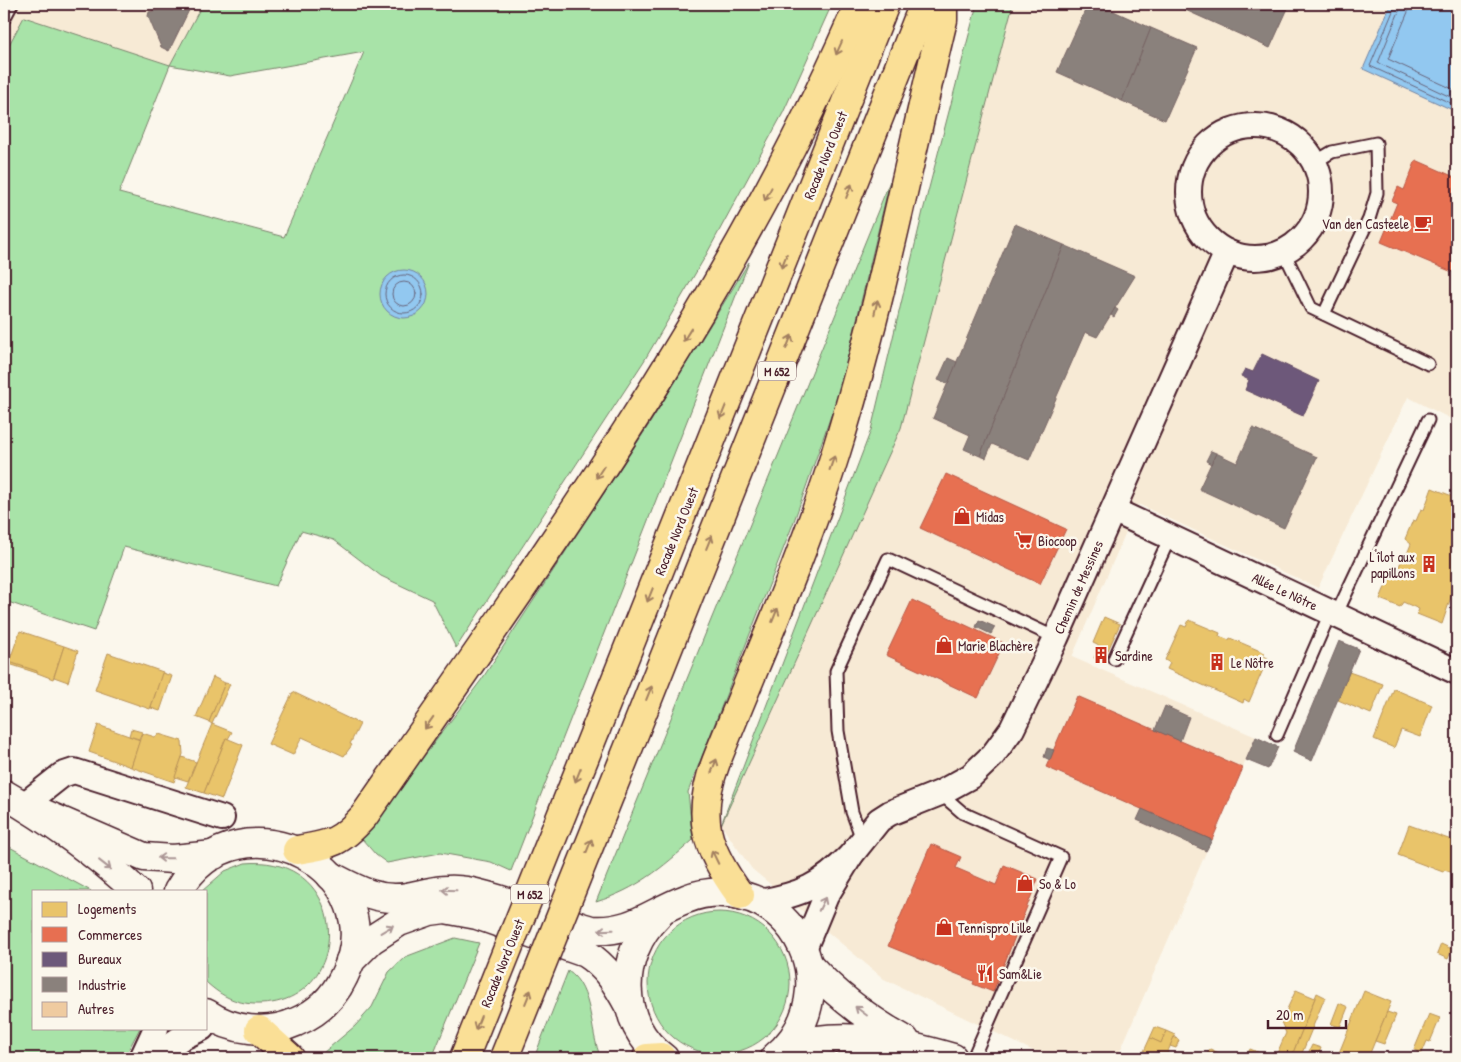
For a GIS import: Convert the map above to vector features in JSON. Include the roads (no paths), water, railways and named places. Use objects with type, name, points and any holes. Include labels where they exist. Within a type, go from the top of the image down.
[{"type":"highway","points":[[297,850],[331,844],[344,837],[364,816],[564,527],[645,402],[735,253],[813,107],[859,4]]},
{"type":"highway","name":"Rocade Nord Ouest","points":[[464,1058],[885,4]]},
{"type":"highway","name":"M 652","points":[[504,1058],[924,4]]},
{"type":"highway","points":[[749,898],[722,871],[710,845],[704,814],[706,790],[816,512],[836,453],[870,332],[943,20],[943,4]]},
{"type":"highway","points":[[259,1030],[290,1058]]},
{"type":"main road","points":[[14,799],[144,856],[173,859],[214,855]]},
{"type":"main road","points":[[14,799],[102,863],[135,890]]},
{"type":"main road","points":[[179,890],[196,868],[214,855],[234,846],[255,843],[276,844],[297,850],[316,861],[332,876],[343,892],[350,911],[353,941],[350,961],[334,994],[316,1011],[289,1025],[259,1030],[209,1022]]},
{"type":"main road","points":[[332,876],[354,889],[379,897],[407,897],[437,890],[467,891],[591,930],[622,929],[684,900],[702,894],[721,893],[749,898],[782,918],[795,932],[806,957],[811,982],[807,1009],[801,1025],[780,1053]]},
{"type":"main road","points":[[630,1006],[627,976],[633,952],[645,929],[667,909]]},
{"type":"main road","points":[[350,961],[371,940],[400,922],[430,911],[459,910],[585,952],[600,963],[611,974],[630,1006],[641,1034],[657,1058]]},
{"type":"main road","points":[[806,957],[828,985],[856,1008],[917,1047]]},
{"type":"main road","points":[[780,1053],[810,1040],[844,1037],[917,1047],[953,1058]]},
{"type":"street","points":[[1248,126],[1271,127],[1292,136],[1301,143],[1315,162],[1322,186],[1319,211],[1308,232],[1299,242],[1284,252],[1253,258],[1227,252],[1209,239],[1195,220],[1189,198],[1190,181],[1195,164],[1216,138],[1237,128],[1248,126]]},
{"type":"street","name":"Chemin de Messines","points":[[749,898],[785,898],[812,888],[832,874],[879,820],[890,812],[940,793],[977,770],[1002,744],[1024,706],[1056,638],[1227,252]]},
{"type":"street","name":"Allée Le Nôtre","points":[[1113,510],[1457,672]]},
{"type":"street","points":[[14,799],[74,771],[222,818]]},
{"type":"street","name":"Chemin de Messines","points":[[806,957],[816,914],[856,847]]},
{"type":"street","points":[[142,1058],[155,1030]]},
{"type":"street","points":[[152,1058],[195,1030]]},
{"type":"lane","points":[[4,19],[12,4]]},
{"type":"lane","points":[[1315,162],[1332,152],[1376,143],[1377,193],[1370,219],[1324,314]]},
{"type":"lane","points":[[1284,252],[1311,308],[1428,364]]},
{"type":"lane","points":[[1277,735],[1333,614],[1428,420]]},
{"type":"lane","points":[[1114,659],[1170,537]]},
{"type":"lane","points":[[856,847],[838,731],[836,672],[888,559],[1056,638]]},
{"type":"lane","points":[[940,793],[963,813],[1061,858],[973,1058]]},
{"type":"water","points":[[1391,4],[1457,4],[1457,112],[1363,69]]},
{"type":"water","points":[[404,270],[413,272],[421,277],[426,285],[428,294],[426,303],[421,311],[413,316],[404,318],[395,316],[387,311],[382,303],[380,294],[382,285],[387,277],[395,272]]},
{"type":"place","name":"Van den Casteele","points":[[1423,223]]},
{"type":"place","name":"Midas","points":[[962,516]]},
{"type":"place","name":"Biocoop","points":[[1024,540]]},
{"type":"place","name":"L'îlot aux papillons","points":[[1429,564]]},
{"type":"place","name":"Marie Blachère","points":[[944,645]]},
{"type":"place","name":"Sardine","points":[[1101,655]]},
{"type":"place","name":"Le Nôtre","points":[[1217,662]]},
{"type":"place","name":"So & Lo","points":[[1025,883]]},
{"type":"place","name":"Tennispro Lille","points":[[944,927]]},
{"type":"place","name":"Sam&Lie","points":[[985,973]]}]
